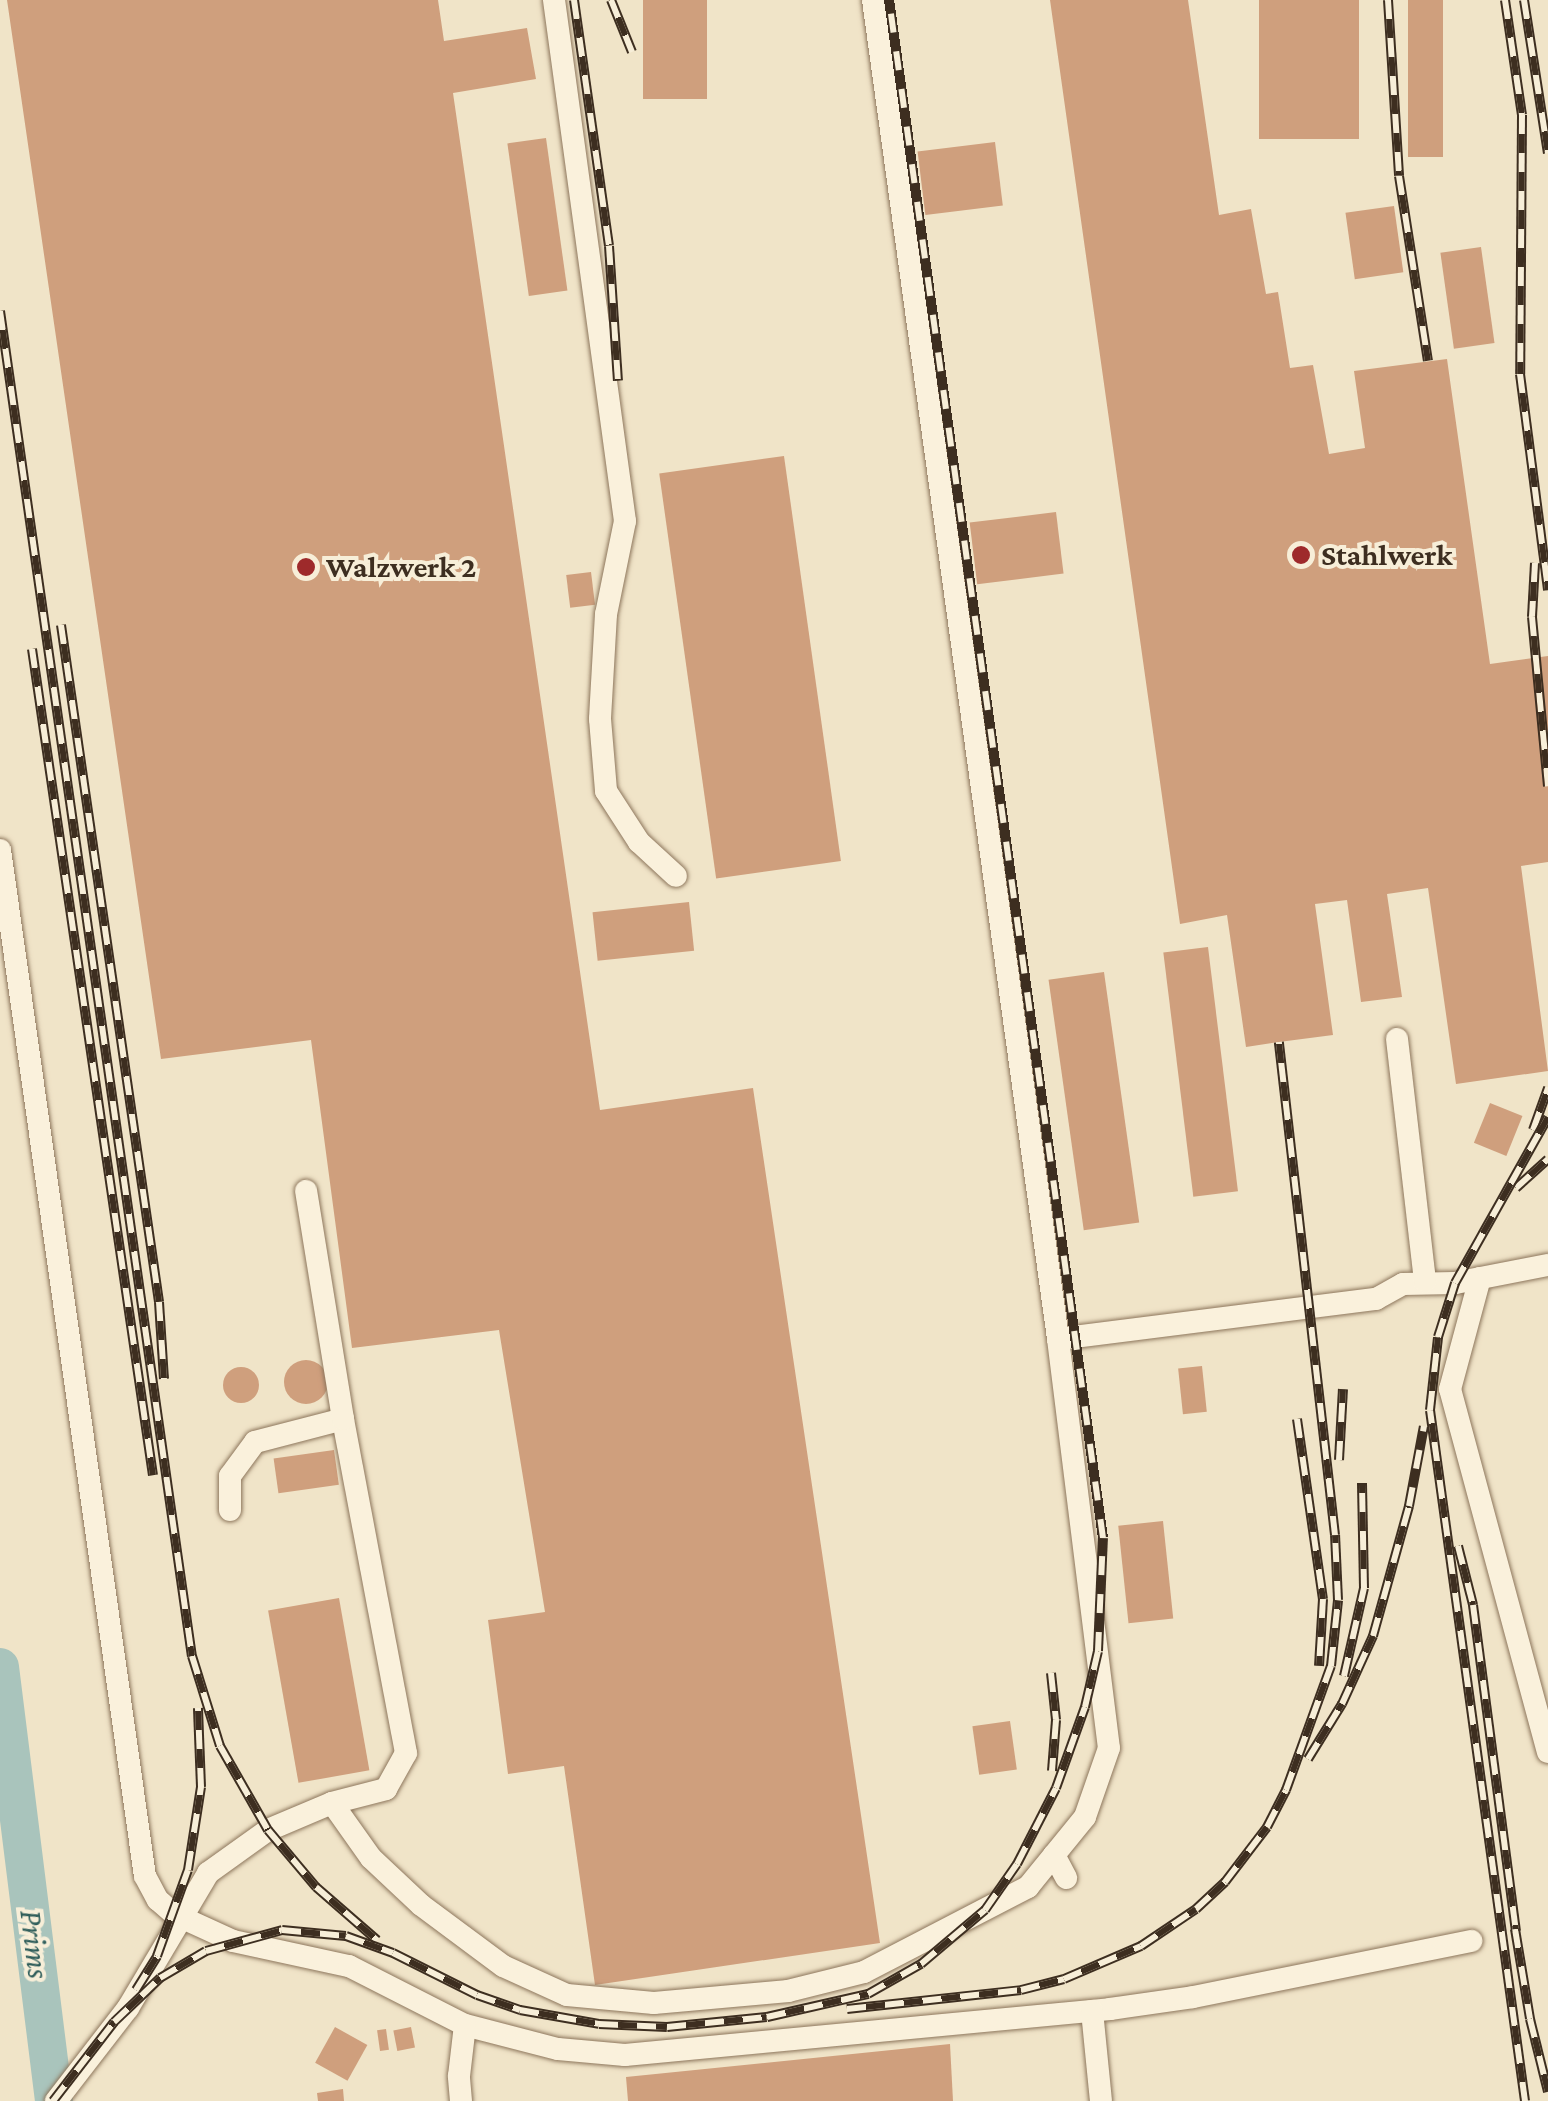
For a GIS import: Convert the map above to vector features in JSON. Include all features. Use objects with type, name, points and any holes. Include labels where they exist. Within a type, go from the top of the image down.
[{"type":"lane","points":[[554,0],[625,521],[606,614],[600,719],[606,791],[638,842],[676,876]]},
{"type":"lane","points":[[332,1803],[371,1858],[420,1905],[503,1966],[567,1995],[654,2003],[788,1991],[864,1972],[1028,1887],[1085,1817],[1108,1748],[1058,1339],[873,0]]},
{"type":"lane","points":[[0,850],[145,1876],[158,1900],[182,1920],[232,1941],[349,1966],[465,2024],[558,2049],[625,2055],[1194,1998],[1471,1941]]},
{"type":"lane","points":[[1396,1039],[1425,1281]]},
{"type":"lane","points":[[56,2101],[101,2042],[182,1920],[208,1873],[268,1830],[332,1803],[386,1789],[406,1753],[343,1419],[306,1191]]},
{"type":"lane","points":[[1058,1339],[1376,1299],[1403,1284],[1455,1283],[1548,1265]]},
{"type":"lane","points":[[1480,1278],[1450,1389],[1548,1752]]},
{"type":"lane","points":[[230,1510],[230,1476],[255,1442],[343,1419]]},
{"type":"lane","points":[[1054,1854],[1066,1878]]},
{"type":"lane","points":[[1092,2011],[1100,2101]]},
{"type":"lane","points":[[461,2101],[465,2024]]},
{"type":"building","name":"Walzwerk 2","points":[[7,0],[438,0],[444,41],[527,28],[536,79],[453,93],[600,1110],[753,1088],[880,1943],[595,1985],[564,1766],[508,1774],[488,1620],[545,1612],[499,1330],[352,1348],[311,1040],[161,1059]]},
{"type":"building","points":[[643,0],[707,0],[707,99],[643,99]]},
{"type":"building","name":"Stahlwerk","points":[[1050,0],[1188,0],[1219,215],[1251,209],[1266,294],[1278,292],[1290,368],[1313,365],[1329,454],[1365,448],[1354,371],[1447,359],[1490,664],[1548,656],[1548,862],[1521,866],[1548,1071],[1456,1084],[1428,888],[1387,894],[1402,997],[1361,1002],[1347,900],[1315,904],[1333,1035],[1246,1047],[1227,915],[1180,924]]},
{"type":"building","points":[[1259,0],[1359,0],[1359,139],[1259,139]]},
{"type":"building","points":[[1408,0],[1443,0],[1443,157],[1408,157]]},
{"type":"building","points":[[546,138],[567,291],[529,296],[507,143]]},
{"type":"building","points":[[995,142],[1003,206],[925,215],[918,152]]},
{"type":"building","points":[[1394,206],[1403,272],[1355,279],[1345,213]]},
{"type":"building","points":[[1481,247],[1494,343],[1454,349],[1440,253]]},
{"type":"building","points":[[784,456],[841,861],[716,879],[659,474]]},
{"type":"building","points":[[1056,512],[1064,574],[977,584],[970,523]]},
{"type":"building","points":[[591,572],[595,605],[570,608],[566,575]]},
{"type":"building","points":[[689,902],[694,951],[598,961],[593,912]]},
{"type":"building","points":[[1208,947],[1238,1191],[1193,1197],[1163,952]]},
{"type":"building","points":[[1104,972],[1139,1223],[1084,1230],[1049,980]]},
{"type":"building","points":[[1490,1103],[1522,1116],[1506,1156],[1474,1143]]},
{"type":"building","points":[[306,1360],[322,1366],[328,1382],[322,1398],[306,1404],[290,1398],[284,1382],[290,1366]]},
{"type":"building","points":[[1202,1366],[1207,1412],[1183,1414],[1178,1369]]},
{"type":"building","points":[[241,1367],[254,1372],[259,1385],[254,1398],[241,1403],[228,1398],[223,1385],[228,1372]]},
{"type":"building","points":[[334,1450],[339,1485],[278,1493],[274,1458]]},
{"type":"building","points":[[1163,1521],[1173,1618],[1128,1623],[1118,1526]]},
{"type":"building","points":[[339,1598],[369,1770],[298,1783],[268,1611]]},
{"type":"building","points":[[1010,1721],[1017,1770],[979,1775],[972,1726]]},
{"type":"building","points":[[335,2027],[367,2045],[347,2081],[315,2063]]},
{"type":"building","points":[[411,2027],[415,2048],[397,2051],[393,2030]]},
{"type":"building","points":[[386,2029],[389,2050],[380,2051],[377,2030]]},
{"type":"building","points":[[950,2044],[953,2101],[628,2101],[626,2077]]},
{"type":"building","points":[[343,2089],[344,2101],[318,2101],[317,2093]]},
{"type":"waterway","name":"Prims","points":[[0,1667],[54,2101]]},
{"type":"railway","points":[[574,0],[609,246],[618,381]]},
{"type":"railway","points":[[611,0],[632,52]]},
{"type":"railway","points":[[53,2101],[114,2022],[160,1978],[206,1951],[282,1930],[346,1936],[393,1953],[477,1995],[520,2010],[599,2024],[667,2027],[767,2017],[868,1994],[921,1964],[985,1910],[1017,1864],[1056,1788],[1085,1707],[1098,1651],[1103,1538],[889,0]]},
{"type":"railway","points":[[1388,0],[1399,176],[1428,361]]},
{"type":"railway","points":[[1505,0],[1522,115],[1520,374],[1548,590]]},
{"type":"railway","points":[[1524,0],[1548,153]]},
{"type":"railway","points":[[0,311],[192,1656],[220,1746],[268,1830],[316,1887],[377,1940]]},
{"type":"railway","points":[[1535,563],[1532,617],[1548,786]]},
{"type":"railway","points":[[61,625],[159,1302],[164,1379]]},
{"type":"railway","points":[[32,649],[153,1475]]},
{"type":"railway","points":[[847,2009],[1021,1990],[1064,1979],[1141,1946],[1196,1909],[1225,1882],[1267,1827],[1286,1790],[1331,1666],[1338,1600],[1335,1535],[1279,1042]]},
{"type":"railway","points":[[1533,1130],[1548,1088]]},
{"type":"railway","points":[[1525,2101],[1430,1410],[1438,1337],[1455,1283],[1548,1117]]},
{"type":"railway","points":[[1516,1188],[1548,1159]]},
{"type":"railway","points":[[1339,1460],[1343,1389]]},
{"type":"railway","points":[[1297,1419],[1323,1599],[1319,1666]]},
{"type":"railway","points":[[1308,1759],[1342,1704],[1373,1636],[1409,1506],[1424,1426]]},
{"type":"railway","points":[[1344,1676],[1364,1588],[1362,1483]]},
{"type":"railway","points":[[1458,1546],[1473,1605],[1516,1931]]},
{"type":"railway","points":[[1051,1673],[1056,1720],[1052,1771]]},
{"type":"railway","points":[[136,1990],[157,1956],[188,1870],[201,1787],[198,1708]]},
{"type":"railway","points":[[1515,1929],[1530,2019],[1548,2092]]},
{"type":"place","name":"Stahlwerk","points":[[1301,555]]},
{"type":"place","name":"Walzwerk 2","points":[[306,567]]}]
